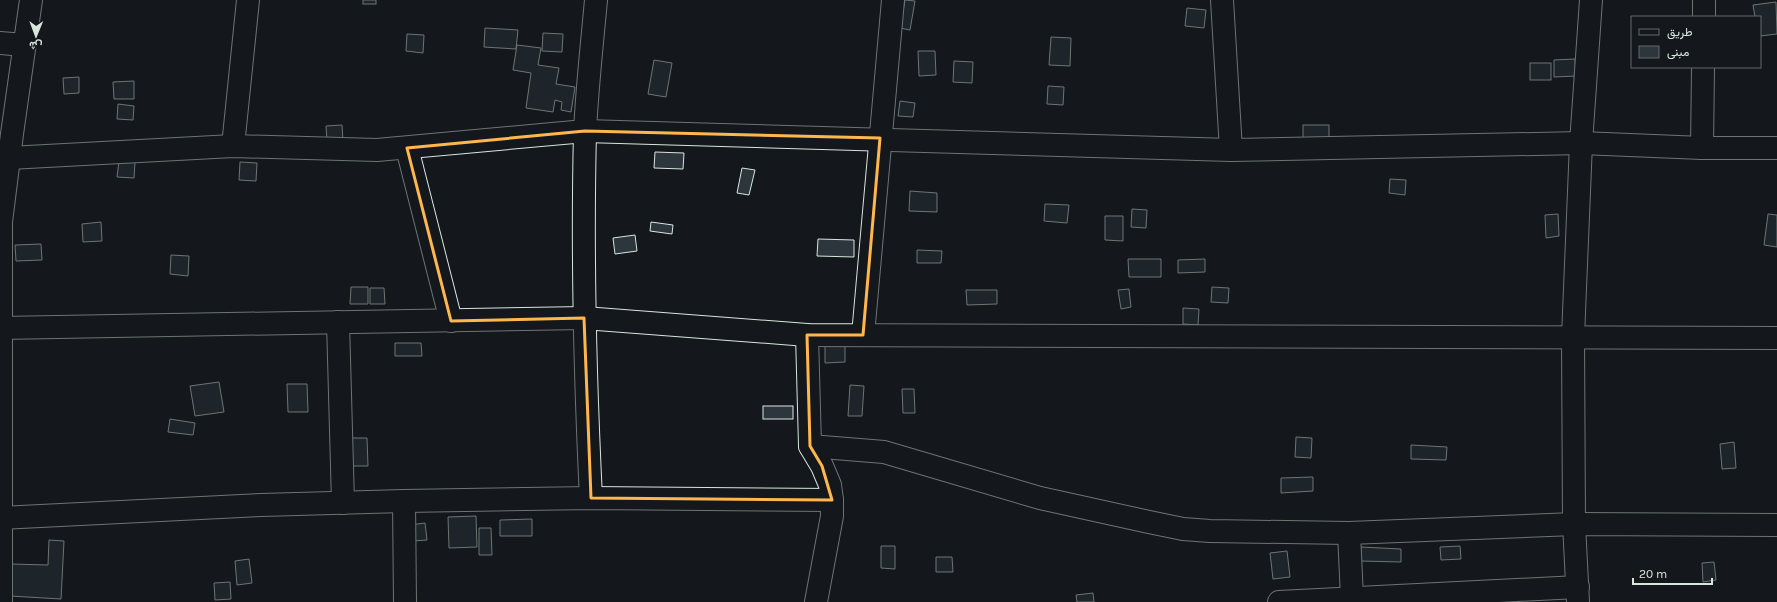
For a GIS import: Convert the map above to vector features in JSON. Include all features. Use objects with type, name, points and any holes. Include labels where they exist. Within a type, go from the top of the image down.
[{"type":"street","points":[[1,602],[1,222],[9,158],[6,134],[24,45],[31,0]]},
{"type":"street","points":[[233,146],[248,0]]},
{"type":"street","points":[[591,498],[584,318],[585,131],[596,0]]},
{"type":"street","points":[[863,335],[893,0]]},
{"type":"street","points":[[1222,0],[1231,150]]},
{"type":"street","points":[[1279,602],[1352,598],[1578,595],[1574,524],[1573,337],[1581,143],[1591,0]]},
{"type":"street","points":[[1704,0],[1704,16]]},
{"type":"street","points":[[0,43],[24,45]]},
{"type":"street","points":[[1702,148],[1703,68]]},
{"type":"street","points":[[9,158],[233,146],[377,150],[585,131],[880,138],[1231,150],[1581,143],[1702,148],[1777,148]]},
{"type":"street","points":[[407,148],[451,321]]},
{"type":"street","points":[[0,328],[584,318],[807,335],[1777,338]]},
{"type":"street","points":[[338,322],[343,503]]},
{"type":"street","points":[[807,335],[810,446],[830,484],[832,500],[832,516],[816,602]]},
{"type":"street","points":[[810,446],[884,452],[1040,498],[1184,528],[1210,531],[1349,533],[1574,524],[1777,525]]},
{"type":"street","points":[[0,518],[261,505],[404,501],[591,498],[832,500]]},
{"type":"street","points":[[404,501],[405,602]]},
{"type":"street","points":[[1349,533],[1352,598]]},
{"type":"highlighted area","points":[[585,131],[880,138],[863,335],[807,335],[810,446],[822,466],[832,500],[591,498],[584,318],[451,321],[407,148]]},
{"type":"building","points":[[363,0],[376,0],[376,4],[363,4]]},
{"type":"building","points":[[905,0],[915,1],[910,30],[900,28]]},
{"type":"building","points":[[1776,2],[1777,34],[1761,36],[1761,16],[1755,16],[1753,5]]},
{"type":"building","points":[[1187,8],[1206,10],[1204,28],[1185,26]]},
{"type":"building","points":[[485,28],[518,30],[516,49],[484,47]]},
{"type":"building","points":[[543,33],[563,34],[562,52],[542,51]]},
{"type":"building","points":[[407,34],[424,35],[423,53],[406,51]]},
{"type":"building","points":[[1051,37],[1071,38],[1070,66],[1049,65]]},
{"type":"building","points":[[517,45],[541,48],[538,65],[559,68],[556,84],[575,87],[571,112],[561,110],[562,102],[555,100],[553,112],[526,108],[531,73],[513,70]]},
{"type":"building","points":[[918,51],[935,51],[936,75],[919,76]]},
{"type":"building","points":[[1575,59],[1576,76],[1554,77],[1554,60]]},
{"type":"building","points":[[654,60],[672,63],[666,97],[648,94]]},
{"type":"building","points":[[954,61],[973,62],[972,83],[953,82]]},
{"type":"building","points":[[1530,63],[1551,63],[1551,80],[1530,80]]},
{"type":"building","points":[[79,77],[79,93],[64,94],[63,78]]},
{"type":"building","points":[[134,81],[134,99],[114,99],[113,82]]},
{"type":"building","points":[[1048,86],[1064,87],[1063,105],[1047,104]]},
{"type":"building","points":[[900,101],[915,103],[913,117],[898,116]]},
{"type":"building","points":[[118,104],[134,106],[133,120],[117,119]]},
{"type":"building","points":[[342,125],[343,141],[327,141],[326,126]]},
{"type":"building","points":[[1303,125],[1329,125],[1329,138],[1303,138]]},
{"type":"building","points":[[655,152],[684,153],[683,169],[654,168]]},
{"type":"building","points":[[119,161],[135,162],[134,178],[117,177]]},
{"type":"building","points":[[240,162],[257,163],[256,181],[239,180]]},
{"type":"building","points":[[742,168],[755,170],[749,195],[737,193]]},
{"type":"building","points":[[1390,179],[1406,180],[1405,195],[1389,193]]},
{"type":"building","points":[[910,191],[937,193],[937,212],[909,211]]},
{"type":"building","points":[[1045,204],[1069,205],[1067,223],[1044,221]]},
{"type":"building","points":[[1132,209],[1147,210],[1146,228],[1131,227]]},
{"type":"building","points":[[1558,214],[1559,236],[1546,238],[1545,215]]},
{"type":"building","points":[[1768,214],[1777,215],[1777,247],[1764,245]]},
{"type":"building","points":[[1105,216],[1123,216],[1123,241],[1105,240]]},
{"type":"building","points":[[101,222],[102,241],[83,242],[82,224]]},
{"type":"building","points":[[651,222],[673,225],[672,234],[650,231]]},
{"type":"building","points":[[635,235],[637,251],[615,254],[613,238]]},
{"type":"building","points":[[818,239],[854,240],[854,257],[817,256]]},
{"type":"building","points":[[41,244],[42,260],[16,261],[15,245]]},
{"type":"building","points":[[917,250],[942,251],[941,263],[917,263]]},
{"type":"building","points":[[171,255],[189,256],[188,276],[170,274]]},
{"type":"building","points":[[1128,259],[1161,259],[1161,277],[1129,277]]},
{"type":"building","points":[[1205,259],[1205,272],[1178,273],[1178,260]]},
{"type":"building","points":[[351,287],[368,287],[368,304],[350,304]]},
{"type":"building","points":[[1212,287],[1229,288],[1228,303],[1211,302]]},
{"type":"building","points":[[370,288],[384,288],[385,304],[370,304]]},
{"type":"building","points":[[1129,289],[1131,307],[1121,309],[1118,290]]},
{"type":"building","points":[[966,290],[997,290],[997,304],[967,305]]},
{"type":"building","points":[[1183,308],[1199,309],[1198,325],[1183,324]]},
{"type":"building","points":[[395,343],[421,343],[422,356],[395,356]]},
{"type":"building","points":[[845,345],[845,362],[825,363],[825,346]]},
{"type":"building","points":[[219,382],[224,412],[195,416],[190,386]]},
{"type":"building","points":[[287,384],[307,384],[308,412],[288,412]]},
{"type":"building","points":[[850,385],[864,386],[862,416],[848,416]]},
{"type":"building","points":[[902,389],[914,389],[915,413],[903,413]]},
{"type":"building","points":[[763,406],[793,406],[793,419],[763,419]]},
{"type":"building","points":[[170,419],[195,423],[193,435],[168,432]]},
{"type":"building","points":[[1296,437],[1312,438],[1311,458],[1295,457]]},
{"type":"building","points":[[348,438],[367,438],[368,466],[348,466]]},
{"type":"building","points":[[1734,442],[1736,468],[1722,469],[1720,444]]},
{"type":"building","points":[[1411,445],[1447,447],[1446,460],[1411,459]]},
{"type":"building","points":[[1313,477],[1313,491],[1281,493],[1281,478]]},
{"type":"building","points":[[476,516],[477,547],[449,548],[448,517]]},
{"type":"building","points":[[532,519],[532,536],[500,536],[500,520]]},
{"type":"building","points":[[425,523],[427,540],[413,541],[410,525]]},
{"type":"building","points":[[479,528],[491,528],[492,555],[479,555]]},
{"type":"building","points":[[49,540],[64,541],[61,599],[10,596],[11,564],[48,565]]},
{"type":"building","points":[[881,546],[895,546],[895,569],[881,568]]},
{"type":"building","points":[[1460,546],[1461,559],[1441,560],[1440,547]]},
{"type":"building","points":[[1361,547],[1401,549],[1401,562],[1360,561]]},
{"type":"building","points":[[1287,551],[1290,577],[1273,579],[1270,553]]},
{"type":"building","points":[[936,557],[952,557],[953,572],[936,572]]},
{"type":"building","points":[[249,559],[252,583],[237,585],[235,561]]},
{"type":"building","points":[[1714,562],[1716,580],[1703,582],[1702,563]]},
{"type":"building","points":[[230,582],[231,599],[215,600],[214,583]]},
{"type":"building","points":[[1093,593],[1094,602],[1077,602],[1076,595]]}]
